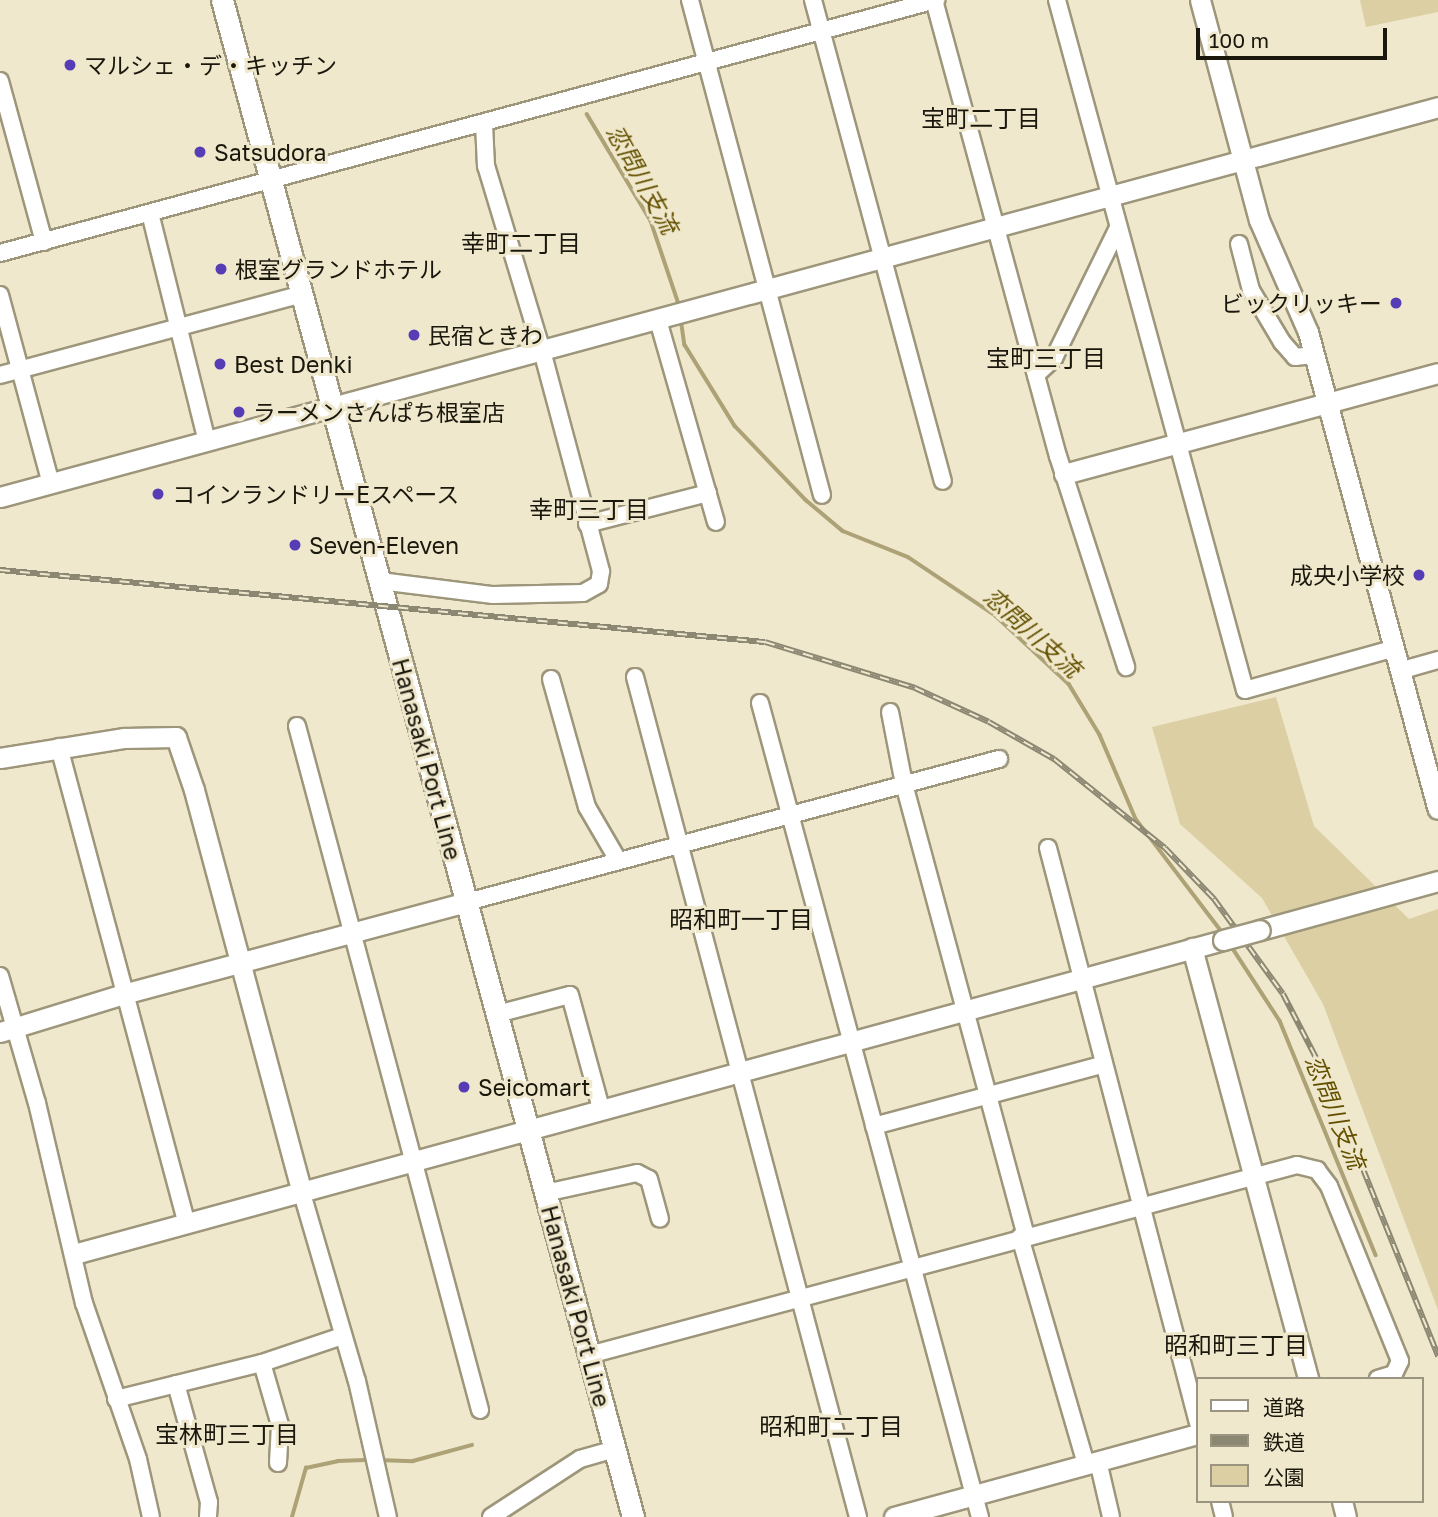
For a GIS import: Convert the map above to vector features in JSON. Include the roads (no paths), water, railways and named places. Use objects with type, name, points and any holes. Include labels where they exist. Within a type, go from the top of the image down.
[{"type":"main road","name":"Hanasaki Port Line","points":[[222,0],[633,1517]]},
{"type":"street","points":[[690,0],[822,495]]},
{"type":"street","points":[[813,0],[943,481]]},
{"type":"street","points":[[0,253],[935,0],[1064,474],[1126,667]]},
{"type":"street","points":[[1057,0],[1245,691],[1392,649]]},
{"type":"street","points":[[1200,0],[1259,220],[1315,355],[1392,649],[1438,809]]},
{"type":"street","points":[[0,81],[44,242]]},
{"type":"street","points":[[0,497],[1438,107]]},
{"type":"street","points":[[380,581],[494,595],[583,593],[599,584],[601,571],[542,351],[486,166],[484,123]]},
{"type":"street","points":[[150,214],[175,326],[207,442]]},
{"type":"street","points":[[1037,375],[1054,358],[1118,228]]},
{"type":"street","points":[[1239,244],[1251,289],[1282,342],[1295,357],[1315,355]]},
{"type":"street","points":[[0,375],[302,294]]},
{"type":"street","points":[[0,295],[51,484]]},
{"type":"street","points":[[657,320],[716,522]]},
{"type":"street","points":[[1064,474],[1438,373]]},
{"type":"street","points":[[587,524],[708,493]]},
{"type":"street","points":[[1399,671],[1438,660]]},
{"type":"street","points":[[635,677],[798,1301],[858,1517]]},
{"type":"street","points":[[551,679],[587,807],[618,860]]},
{"type":"street","points":[[760,703],[981,1517]]},
{"type":"street","points":[[890,712],[904,783],[1023,1236],[1111,1517]]},
{"type":"street","points":[[297,726],[416,1160],[480,1410]]},
{"type":"street","points":[[0,758],[59,747],[176,737],[241,962],[388,1517]]},
{"type":"street","points":[[59,747],[186,1220]]},
{"type":"street","points":[[7,1030],[127,993],[999,759]]},
{"type":"street","points":[[1048,848],[1102,1065],[1196,1415]]},
{"type":"street","points":[[74,1254],[186,1220],[416,1160],[1438,881]]},
{"type":"street","points":[[1192,948],[1307,1377]]},
{"type":"street","points":[[0,976],[7,1030],[74,1254],[84,1303],[138,1460],[151,1517]]},
{"type":"street","points":[[497,1014],[570,995],[601,1108]]},
{"type":"street","points":[[874,1126],[1102,1065]]},
{"type":"street","points":[[589,1355],[798,1301],[913,1266],[1140,1204],[1297,1165],[1317,1170],[1329,1186],[1400,1361],[1394,1374],[1384,1377]]},
{"type":"street","points":[[545,1193],[637,1173],[649,1179],[660,1219]]},
{"type":"street","points":[[116,1399],[262,1363],[342,1336]]},
{"type":"street","points":[[262,1363],[280,1425],[278,1463]]},
{"type":"street","points":[[176,1384],[209,1502],[208,1517]]},
{"type":"street","points":[[894,1517],[1196,1435]]},
{"type":"street","points":[[501,1515],[580,1459],[614,1449]]},
{"type":"waterway","name":"恋問川支流","points":[[587,114],[651,221],[680,307]]},
{"type":"waterway","name":"恋問川支流","points":[[681,318],[685,345],[735,426],[806,500],[843,531],[908,557],[996,616],[1069,684],[1100,735],[1136,819],[1222,932]]},
{"type":"waterway","name":"恋問川支流","points":[[1230,944],[1280,1021],[1376,1255]]},
{"type":"waterway","points":[[378,1460],[413,1461],[472,1445]]},
{"type":"waterway","points":[[292,1517],[306,1468],[338,1461],[371,1460]]},
{"type":"railway","points":[[0,570],[765,642],[915,688],[989,722],[1054,759],[1165,848],[1214,899],[1283,994],[1326,1077],[1438,1356]]},
{"type":"place","name":"マルシェ・デ・キッチン","points":[[70,65]]},
{"type":"place","name":"Satsudora","points":[[200,152]]},
{"type":"place","name":"根室グランドホテル","points":[[221,269]]},
{"type":"place","name":"ビックリッキー","points":[[1396,303]]},
{"type":"place","name":"民宿ときわ","points":[[414,335]]},
{"type":"place","name":"Best Denki","points":[[220,364]]},
{"type":"place","name":"ラーメンさんぱち根室店","points":[[239,412]]},
{"type":"place","name":"コインランドリーEスペース","points":[[158,494]]},
{"type":"place","name":"Seven-Eleven","points":[[295,545]]},
{"type":"place","name":"成央小学校","points":[[1419,575]]},
{"type":"place","name":"Seicomart","points":[[464,1087]]},
{"type":"district","name":"宝町二丁目","points":[[981,118]]},
{"type":"district","name":"幸町二丁目","points":[[521,243]]},
{"type":"district","name":"宝町三丁目","points":[[1046,358]]},
{"type":"district","name":"幸町三丁目","points":[[589,509]]},
{"type":"district","name":"昭和町一丁目","points":[[741,919]]},
{"type":"district","name":"昭和町三丁目","points":[[1236,1345]]},
{"type":"district","name":"昭和町二丁目","points":[[831,1426]]},
{"type":"district","name":"宝林町三丁目","points":[[227,1434]]}]
